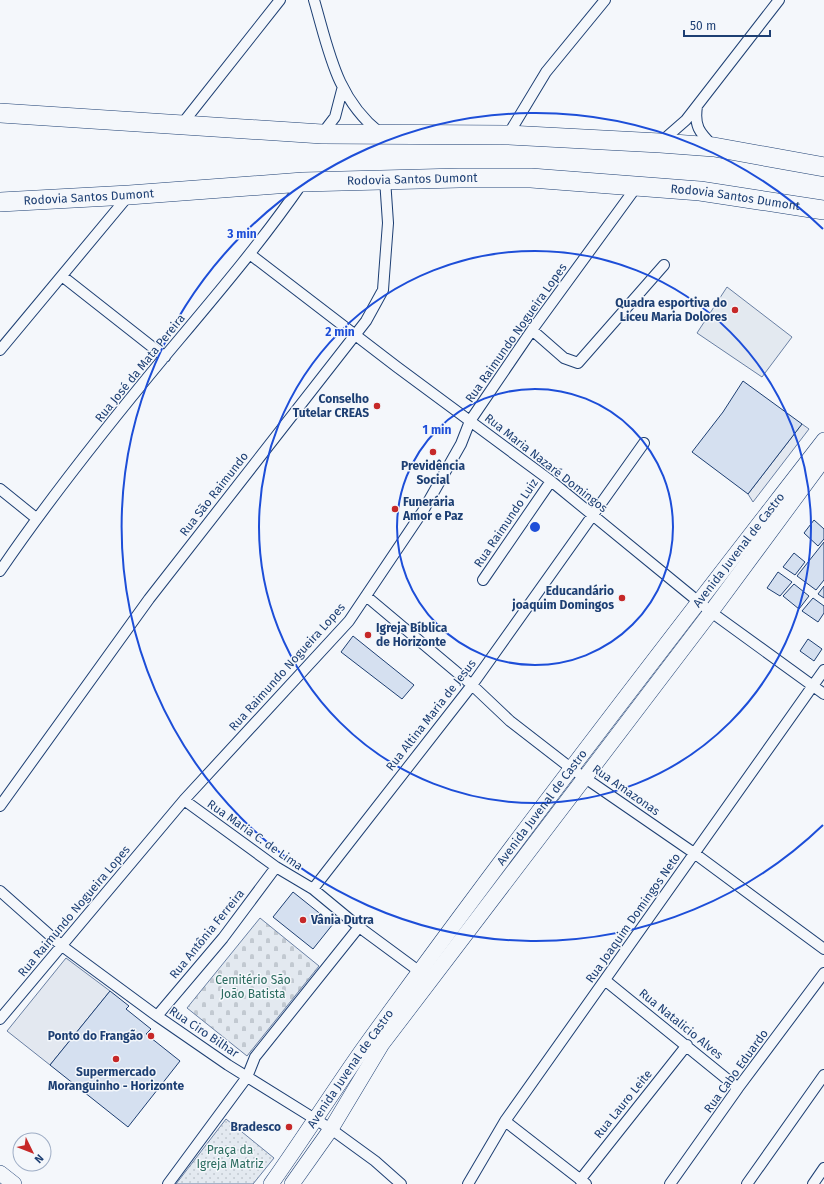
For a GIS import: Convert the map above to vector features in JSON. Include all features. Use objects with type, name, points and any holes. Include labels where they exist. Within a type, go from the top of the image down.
[{"type":"highway","points":[[0,113],[322,134],[508,134],[660,143],[714,148],[824,167]]},
{"type":"highway","name":"Rodovia Santos Dumont","points":[[0,202],[129,195],[303,182],[385,179],[531,178],[700,191],[824,210]]},
{"type":"street","points":[[182,124],[280,0]]},
{"type":"street","points":[[314,0],[326,43],[342,90],[364,119],[381,133]]},
{"type":"street","points":[[508,134],[546,72],[605,0]]},
{"type":"street","points":[[660,143],[681,126],[779,0]]},
{"type":"street","points":[[322,134],[334,119],[342,90]]},
{"type":"street","points":[[697,106],[695,117],[698,128],[714,148]]},
{"type":"street","name":"Rua São Raimundo","points":[[0,806],[149,599],[366,321],[382,290],[387,248],[385,179]]},
{"type":"street","name":"Rua José da Mata Pereira","points":[[0,571],[36,518],[250,254],[303,182]]},
{"type":"street","name":"Rua Raimundo Nogueira Lopes","points":[[0,1019],[184,800],[341,631],[423,511],[461,444],[470,421],[532,330],[636,186]]},
{"type":"street","points":[[0,350],[129,195]]},
{"type":"street","name":"Rua Maria Nazaré Domingos","points":[[250,254],[397,367],[551,481],[711,612],[824,694]]},
{"type":"street","points":[[532,330],[564,358],[578,363],[664,265]]},
{"type":"street","points":[[62,276],[165,357]]},
{"type":"street","name":"Avenida Juvenal de Castro","points":[[272,1184],[362,1052],[420,972],[572,769],[824,440]]},
{"type":"street","name":"Rua Altina Maria de Jesus","points":[[313,889],[472,685],[644,443]]},
{"type":"street","name":"Avenida Juvenal de Castro","points":[[292,1184],[331,1129],[382,1044],[711,612],[824,459]]},
{"type":"street","name":"Rua Raimundo Luiz","points":[[483,580],[551,481]]},
{"type":"street","points":[[0,489],[36,518]]},
{"type":"street","name":"Rua Amazonas","points":[[366,596],[472,685],[510,721],[572,769],[694,853],[824,949]]},
{"type":"street","name":"Rua Joaquim Domingos Neto","points":[[468,1184],[505,1121],[606,981],[694,853],[824,670]]},
{"type":"street","name":"Rua Maria C. de Lima","points":[[184,800],[276,867],[313,889]]},
{"type":"street","name":"Rua Antônia Ferreira","points":[[157,1016],[223,938],[276,867]]},
{"type":"street","points":[[313,889],[359,927],[420,972]]},
{"type":"street","name":"Rua Ciro Bilhar","points":[[0,891],[62,946],[157,1016],[247,1077],[331,1129],[374,1161],[401,1184]]},
{"type":"street","points":[[168,1184],[247,1077],[255,1057],[359,927]]},
{"type":"street","name":"Rua Cabo Eduardo","points":[[675,1182],[738,1088],[824,974]]},
{"type":"street","name":"Rua Natalicio Alves","points":[[606,981],[688,1045],[738,1088]]},
{"type":"street","name":"Rua Lauro Leite","points":[[583,1182],[688,1045]]},
{"type":"street","points":[[747,1184],[824,1075]]},
{"type":"street","points":[[505,1121],[583,1182]]},
{"type":"street","points":[[813,1184],[824,1168]]},
{"type":"green space","name":"Quadra esportiva do Liceu Maria Dolores","points":[[727,287],[792,337],[762,377],[697,333]]},
{"type":"green space","name":"Cemitério São João Batista","points":[[260,918],[319,966],[247,1056],[187,1008]]},
{"type":"green space","name":"Praça da Igreja Matriz","points":[[226,1119],[274,1158],[253,1184],[176,1184]]},
{"type":"shaded area","points":[[802,424],[809,429],[753,502],[748,494]]},
{"type":"shaded area","points":[[66,958],[110,991],[50,1065],[7,1031]]},
{"type":"building","points":[[743,381],[802,424],[748,494],[692,452],[723,412]]},
{"type":"building","points":[[814,520],[824,529],[824,539],[818,546],[804,533]]},
{"type":"building","points":[[824,542],[824,580],[816,590],[797,576]]},
{"type":"building","points":[[794,553],[805,562],[795,575],[783,567]]},
{"type":"building","points":[[778,572],[792,582],[780,596],[767,588]]},
{"type":"building","points":[[794,584],[809,596],[799,609],[783,596]]},
{"type":"building","points":[[824,586],[824,598],[818,594]]},
{"type":"building","points":[[813,598],[824,606],[824,613],[818,622],[802,611]]},
{"type":"building","points":[[353,636],[414,685],[402,699],[341,652]]},
{"type":"building","points":[[808,639],[822,649],[814,661],[800,651]]},
{"type":"building","name":"Vânia Dutra","points":[[293,892],[333,924],[313,949],[273,917]]},
{"type":"building","name":"Supermercado Moranguinho - Horizonte","points":[[110,991],[129,1006],[126,1009],[151,1029],[146,1034],[180,1061],[128,1127],[50,1065]]},
{"type":"place","name":"Quadra esportiva do Liceu Maria Dolores","points":[[735,310]]},
{"type":"place","name":"Conselho Tutelar CREAS","points":[[377,406]]},
{"type":"place","name":"Previdência Social","points":[[433,452]]},
{"type":"place","name":"Funerária Amor e Paz","points":[[395,509]]},
{"type":"place","name":"Educandário joaquim Domingos","points":[[622,598]]},
{"type":"place","name":"Igreja Bíblica de Horizonte","points":[[368,635]]},
{"type":"place","name":"Vânia Dutra","points":[[303,920]]},
{"type":"place","name":"Ponto do Frangão","points":[[151,1036]]},
{"type":"place","name":"Supermercado Moranguinho - Horizonte","points":[[116,1059]]},
{"type":"place","name":"Bradesco","points":[[289,1127]]}]
